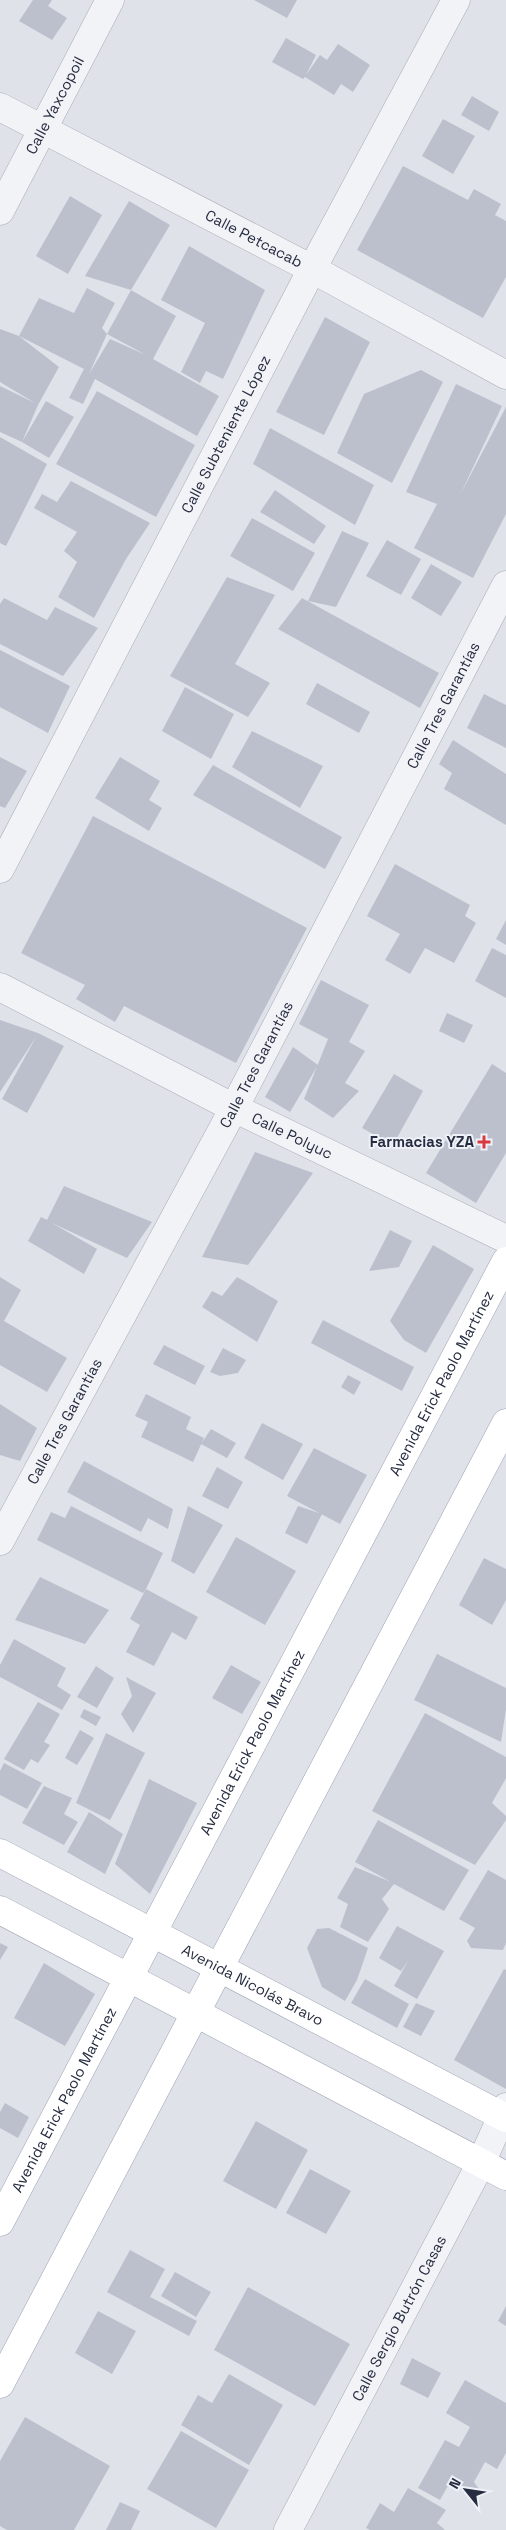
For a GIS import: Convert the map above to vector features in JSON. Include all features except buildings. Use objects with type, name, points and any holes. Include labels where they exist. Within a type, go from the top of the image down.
[{"type":"main road","name":"Avenida Erick Paolo Martínez","points":[[0,2222],[506,1261]]},
{"type":"main road","points":[[0,2384],[506,1423]]},
{"type":"main road","name":"Avenida Nicolás Bravo","points":[[0,1853],[504,2114]]},
{"type":"main road","points":[[0,1910],[506,2176]]},
{"type":"street","name":"Calle Yaxcopoil","points":[[0,211],[110,0]]},
{"type":"street","name":"Calle Subteniente López","points":[[0,869],[312,269],[456,0]]},
{"type":"street","name":"Calle Petcacab","points":[[0,107],[312,269],[506,375]]},
{"type":"street","name":"Calle Tres Garantías","points":[[0,1541],[234,1108],[506,584]]},
{"type":"street","name":"Calle Polyuc","points":[[0,986],[234,1108],[506,1239]]},
{"type":"street","name":"Calle Sergio Butrón Casas","points":[[288,2530],[481,2163],[504,2114]]},
{"type":"place","name":"Farmacias YZA","points":[[484,1142]]}]
